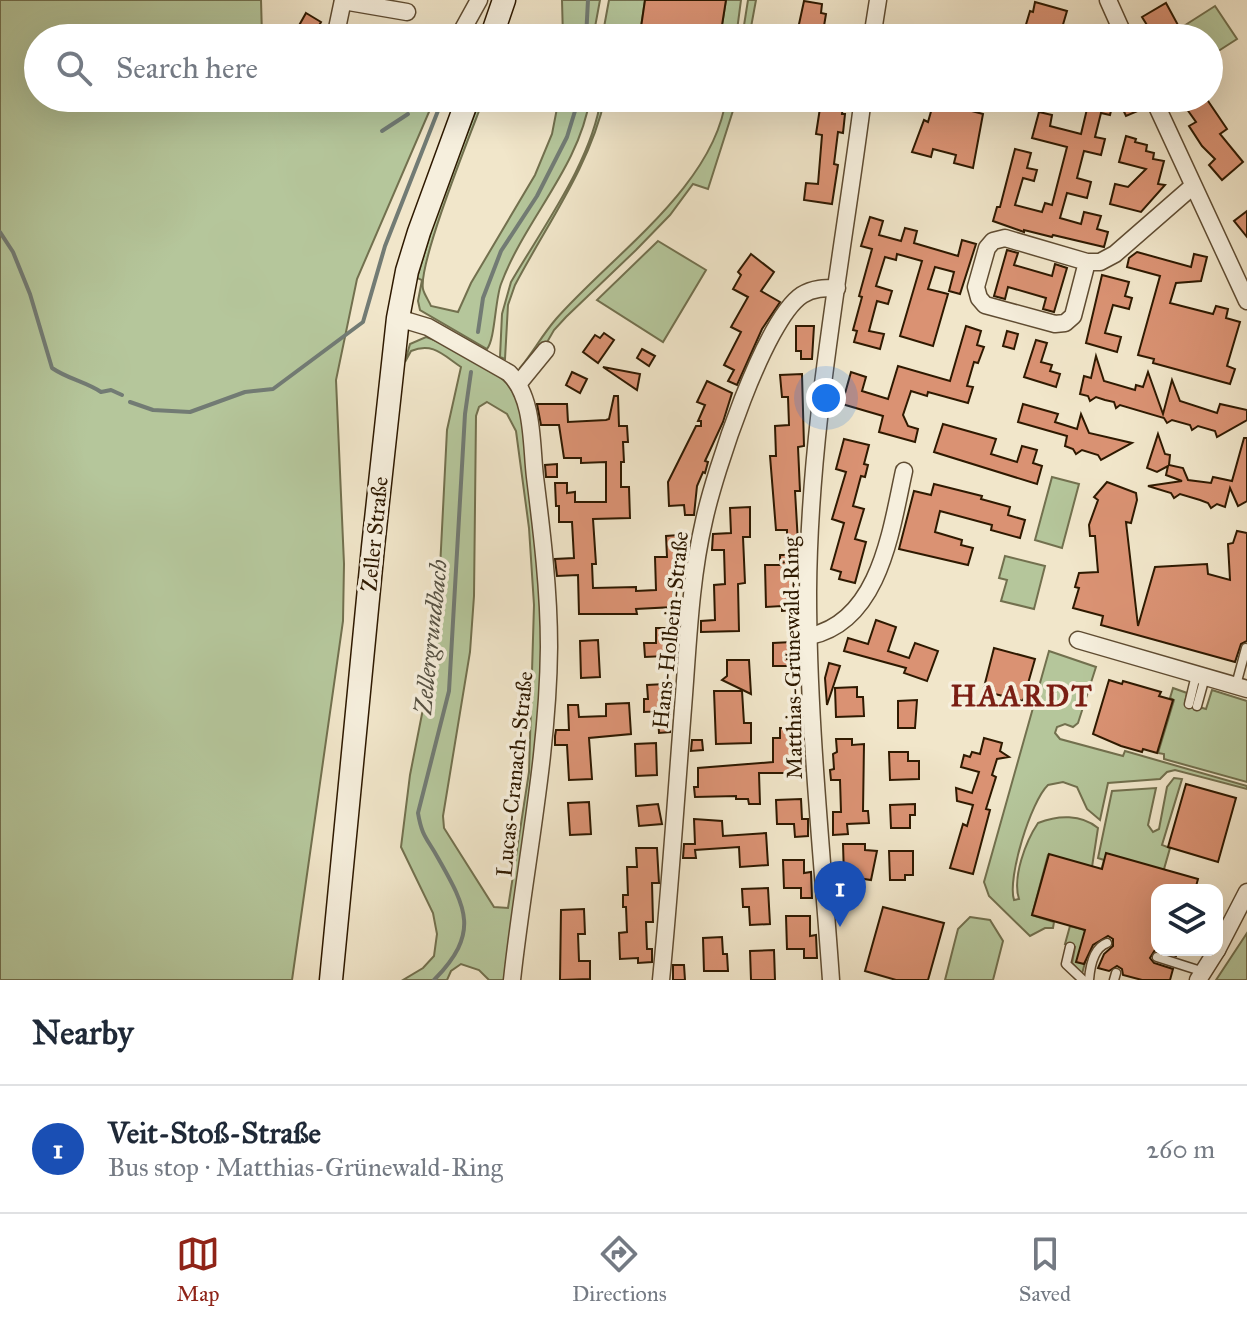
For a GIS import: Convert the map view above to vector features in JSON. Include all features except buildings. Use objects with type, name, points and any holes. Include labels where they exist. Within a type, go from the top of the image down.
[{"type":"street","points":[[338,24],[343,0],[407,12]]},
{"type":"street","points":[[466,24],[479,0]]},
{"type":"street","points":[[496,24],[504,0]]},
{"type":"street","points":[[874,24],[878,0]]},
{"type":"street","points":[[1108,0],[1119,24]]},
{"type":"street","name":"Zeller Straße","points":[[331,980],[398,318],[407,271],[419,232],[463,112]]},
{"type":"street","name":"Matthias-Grünewald-Ring","points":[[831,980],[813,740],[808,593],[814,468],[861,112]]},
{"type":"street","points":[[1159,112],[1247,301]]},
{"type":"street","points":[[1087,262],[1073,316],[1065,323],[1055,324],[985,305],[979,298],[976,287],[987,248],[993,241],[1005,238],[1087,262],[1100,262],[1115,254],[1193,186]]},
{"type":"street","name":"Hans-Holbein-Straße","points":[[661,980],[686,661],[704,521],[724,450],[748,386],[783,318],[801,295],[819,288],[837,288]]},
{"type":"street","points":[[398,318],[428,327],[491,362],[519,383],[546,350]]},
{"type":"street","name":"Lucas-Cranach-Straße","points":[[512,980],[545,735],[549,648],[548,598],[531,441],[519,383]]},
{"type":"street","points":[[810,636],[840,625],[854,612],[869,589],[885,551],[904,471]]},
{"type":"street","points":[[1078,640],[1242,688]]},
{"type":"street","points":[[1223,938],[1247,892]]},
{"type":"street","points":[[1201,976],[1213,956]]},
{"type":"lane","points":[[1242,688],[1246,648]]},
{"type":"lane","points":[[1193,705],[1200,675]]},
{"type":"lane","points":[[1089,980],[1096,952],[1107,943]]},
{"type":"lane","points":[[1070,947],[1066,964],[1083,980]]},
{"type":"lane","points":[[1157,957],[1201,976]]},
{"type":"green space","points":[[0,0],[261,0],[262,24],[24,24],[24,112],[429,112],[357,279],[336,380],[344,564],[343,621],[292,980],[0,980]]},
{"type":"green space","points":[[562,0],[600,0],[596,24],[563,24]]},
{"type":"green space","points":[[609,0],[645,0],[641,24],[605,24]]},
{"type":"green space","points":[[726,0],[741,0],[738,24],[722,24]]},
{"type":"green space","points":[[748,0],[756,0],[752,24],[744,24]]},
{"type":"green space","points":[[1215,6],[1237,39],[1223,48],[1223,24],[1187,24]]},
{"type":"green space","points":[[476,112],[479,112],[437,226],[424,275],[423,289],[431,306],[458,312],[471,283],[535,175],[552,134],[556,112],[587,112],[575,147],[511,260],[501,284],[487,349],[420,310],[418,301],[422,280],[417,278],[439,205]]},
{"type":"green space","points":[[598,112],[601,112],[578,171],[515,285],[508,305],[505,359],[500,357],[502,314],[511,282],[577,169]]},
{"type":"green space","points":[[722,112],[733,112],[708,189],[693,184],[670,215],[554,330],[538,358],[525,371],[520,368],[556,319],[682,190],[703,161],[718,130]]},
{"type":"green space","points":[[658,241],[706,270],[663,342],[597,300]]},
{"type":"green space","points":[[426,337],[470,358],[503,380],[520,408],[525,434],[539,582],[542,655],[534,754],[506,980],[489,980],[479,970],[461,964],[451,971],[447,980],[403,980],[423,968],[434,956],[437,934],[433,913],[401,847],[410,775],[433,658],[447,430],[461,367],[438,351],[426,348],[411,351],[405,362],[410,344]],"holes":[[[487,402],[507,414],[516,431],[529,528],[534,605],[529,772],[508,908],[494,907],[444,828],[443,816],[470,652],[474,596],[476,416],[479,407]]]},
{"type":"green space","points":[[1052,477],[1079,484],[1062,548],[1035,540]]},
{"type":"green space","points":[[1005,556],[1045,566],[1034,609],[1001,601],[1007,580],[999,578]]},
{"type":"green space","points":[[1049,651],[1096,667],[1078,723],[1073,727],[1065,724],[1057,727],[1055,733],[1060,739],[1123,756],[1125,751],[1247,786],[1247,789],[1175,770],[1167,772],[1160,779],[1108,783],[1100,820],[1087,809],[1077,787],[1063,782],[1048,785],[1041,794],[1022,840],[1014,875],[1014,900],[1019,899],[1017,880],[1021,860],[1038,823],[1069,817],[1084,820],[1098,828],[1092,867],[1048,855],[1032,915],[1054,922],[1053,928],[1045,928],[1030,936],[989,896],[984,882]]},
{"type":"green space","points":[[1173,688],[1187,693],[1185,703],[1206,709],[1212,690],[1247,701],[1247,782],[1164,759],[1164,754],[1158,753],[1174,700],[1170,698]]},
{"type":"green space","points":[[1174,778],[1182,779],[1162,845],[1170,848],[1160,884],[1151,884],[1151,894],[1114,918],[1089,947],[1082,974],[1072,963],[1075,947],[1065,944],[1070,926],[1085,930],[1104,860],[1098,858],[1112,791],[1156,788],[1148,825],[1153,832],[1159,829],[1167,787]]},
{"type":"green space","points":[[970,917],[990,920],[1003,941],[993,980],[945,980],[958,929]]},
{"type":"green space","points":[[1247,933],[1247,980],[1216,980],[1218,977]]},
{"type":"waterway","name":"Zellergrundbach","points":[[587,24],[588,0]]},
{"type":"waterway","points":[[130,402],[153,410],[190,412],[245,392],[273,389],[363,322],[385,246],[438,112]]},
{"type":"waterway","name":"Zellergrundbach","points":[[478,332],[483,298],[501,251],[537,196],[567,137],[575,112]]},
{"type":"waterway","points":[[382,131],[408,114]]},
{"type":"waterway","points":[[0,232],[13,252],[30,294],[52,368],[101,392],[111,390],[122,395]]},
{"type":"waterway","name":"Zellergrundbach","points":[[434,980],[458,948],[464,920],[456,892],[423,833],[418,813],[449,691],[465,414],[471,372]]},
{"type":"place","name":"Veit-Stoß-Straße","points":[[840,927]]},
{"type":"district","name":"HAARDT","points":[[1022,696]]}]
